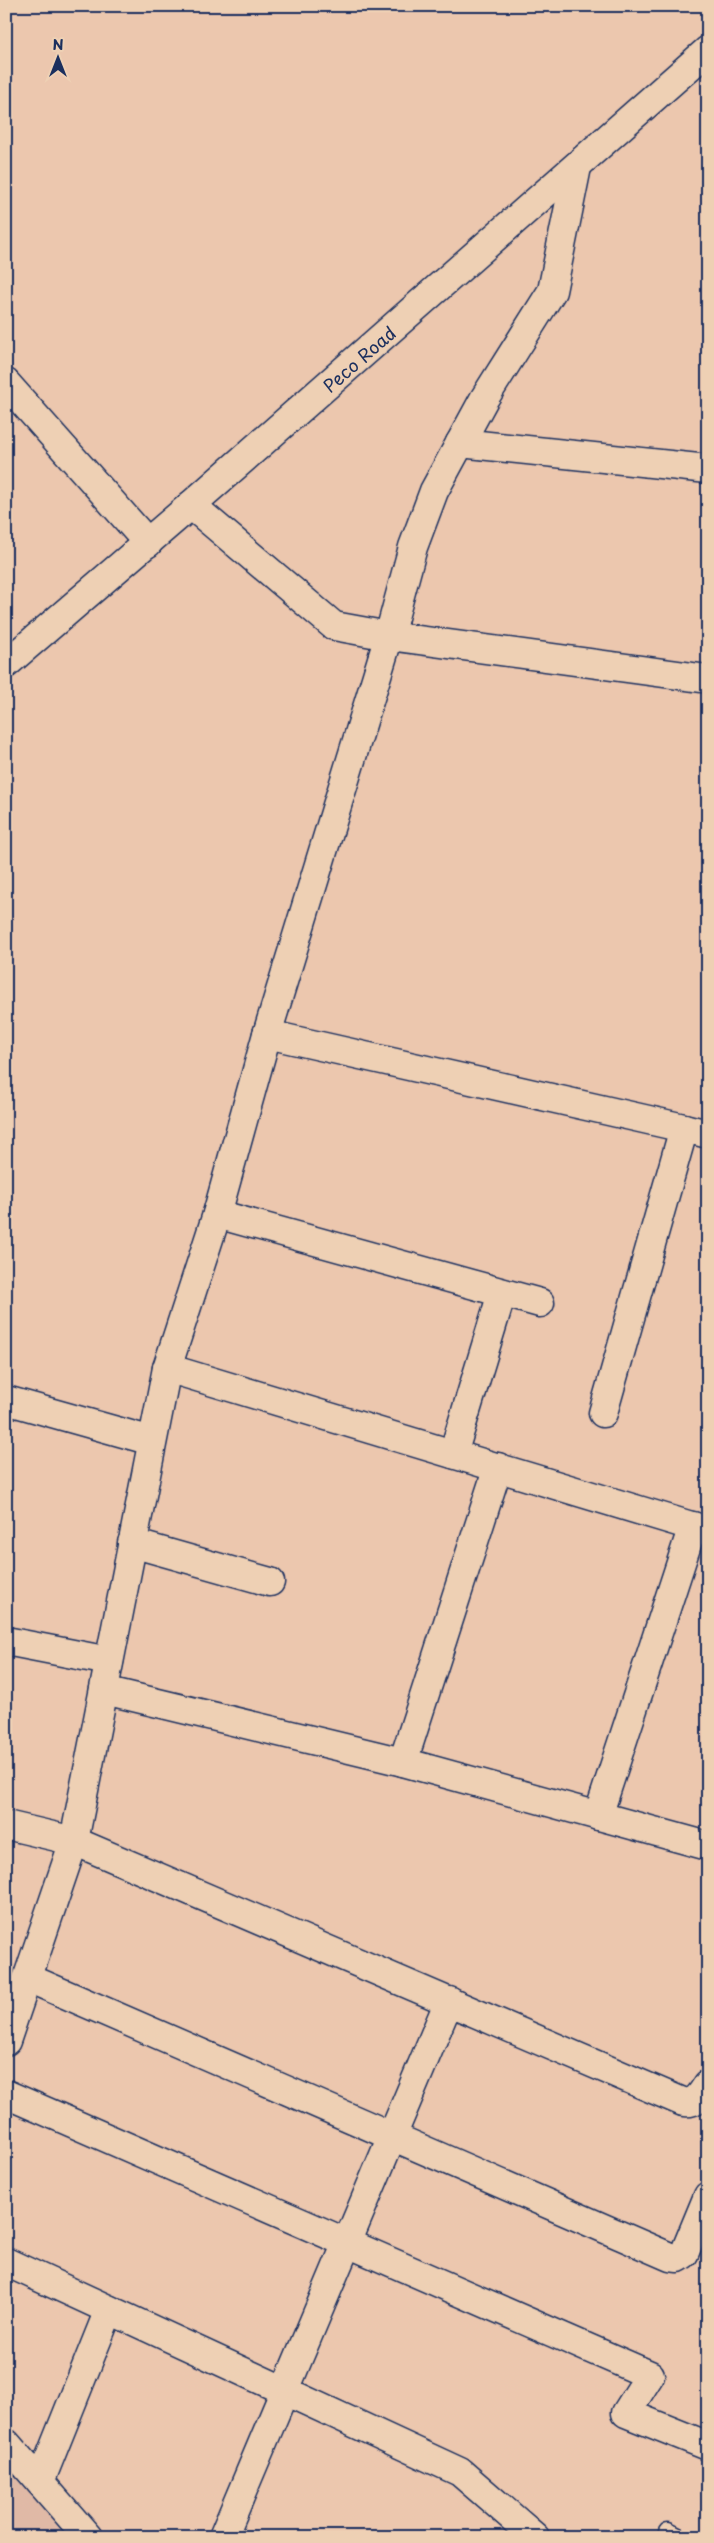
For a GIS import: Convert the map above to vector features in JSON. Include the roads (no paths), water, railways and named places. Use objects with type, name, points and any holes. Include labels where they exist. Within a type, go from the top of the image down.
[{"type":"street","name":"Peco Road","points":[[6,664],[148,543],[708,50]]},
{"type":"street","points":[[6,2041],[74,1841],[167,1368],[217,1214],[267,1034],[389,636],[413,547],[434,491],[460,443],[484,399],[552,291],[577,167]]},
{"type":"street","points":[[6,383],[148,543]]},
{"type":"street","points":[[460,443],[708,468]]},
{"type":"street","points":[[191,505],[334,626],[389,636],[708,679]]},
{"type":"street","points":[[267,1034],[696,1131],[603,1413]]},
{"type":"street","points":[[217,1214],[540,1303]]},
{"type":"street","points":[[453,1454],[502,1293]]},
{"type":"street","points":[[167,1368],[700,1529],[598,1816]]},
{"type":"street","points":[[6,1400],[152,1441]]},
{"type":"street","points":[[403,1762],[498,1467]]},
{"type":"street","points":[[132,1543],[270,1582]]},
{"type":"street","points":[[6,1641],[109,1661]]},
{"type":"street","points":[[104,1690],[403,1762],[708,1846]]},
{"type":"street","points":[[6,1825],[74,1841],[684,2102],[691,2103],[697,2100],[708,2084]]},
{"type":"street","points":[[28,1978],[391,2138],[670,2257],[678,2258],[684,2254],[706,2207]]},
{"type":"street","points":[[223,2537],[449,2001]]},
{"type":"street","points":[[6,2094],[650,2375],[626,2413],[708,2446]]},
{"type":"street","points":[[6,2262],[460,2472],[535,2537]]},
{"type":"street","points":[[40,2482],[109,2310]]},
{"type":"street","points":[[6,2443],[88,2537]]}]
